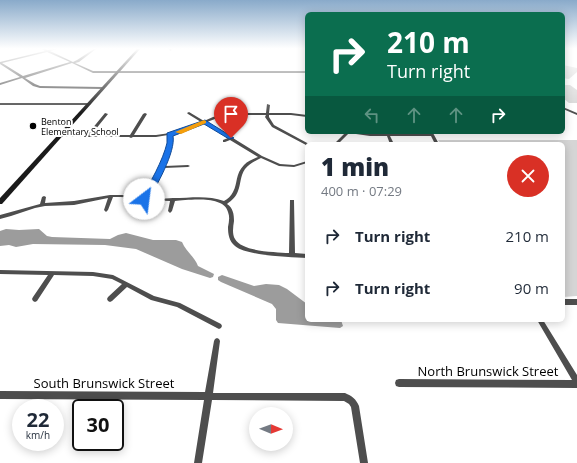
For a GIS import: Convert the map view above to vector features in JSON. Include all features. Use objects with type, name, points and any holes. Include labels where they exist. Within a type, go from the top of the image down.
[{"type":"main road","points":[[0,202],[117,72]]},
{"type":"street","points":[[12,71],[34,85],[45,87],[103,88]]},
{"type":"street","points":[[0,84],[47,71]]},
{"type":"street","points":[[90,71],[93,72],[305,72]]},
{"type":"street","points":[[0,104],[89,104]]},
{"type":"street","points":[[268,105],[268,120],[273,126],[305,143]]},
{"type":"street","points":[[565,109],[577,114]]},
{"type":"street","points":[[190,113],[261,157],[279,165],[289,167],[305,163]]},
{"type":"street","points":[[88,136],[106,114]]},
{"type":"street","points":[[131,136],[145,114]]},
{"type":"street","points":[[59,136],[170,135],[231,114],[291,114],[305,116]]},
{"type":"street","points":[[338,142],[346,134]]},
{"type":"street","points":[[357,134],[431,134]]},
{"type":"street","points":[[144,199],[170,146],[170,135]]},
{"type":"street","points":[[388,135],[391,142]]},
{"type":"street","points":[[224,141],[231,138]]},
{"type":"street","points":[[225,203],[236,195],[243,169],[250,162],[261,157]]},
{"type":"street","points":[[161,166],[188,166]]},
{"type":"street","points":[[106,210],[111,196]]},
{"type":"street","points":[[0,217],[42,204],[72,203],[111,196],[173,200],[215,199],[225,203],[231,209],[230,235],[238,246],[253,251],[305,256]]},
{"type":"street","points":[[42,204],[44,197]]},
{"type":"street","points":[[170,211],[173,200]]},
{"type":"street","points":[[292,201],[292,254]]},
{"type":"street","points":[[0,272],[93,274],[113,276],[153,298],[178,305],[219,326]]},
{"type":"street","points":[[35,300],[52,274]]},
{"type":"street","points":[[110,299],[126,284]]},
{"type":"street","points":[[565,302],[577,302]]},
{"type":"street","points":[[541,322],[576,380]]},
{"type":"street","points":[[198,463],[217,341]]},
{"type":"street","name":"North Brunswick Street","points":[[399,383],[576,380]]},
{"type":"street","name":"South Brunswick Street","points":[[0,395],[208,396]]},
{"type":"street","points":[[208,396],[346,397],[352,401],[357,412],[364,463]]},
{"type":"shaded area","points":[[565,71],[577,71],[577,72],[569,79],[565,78]]},
{"type":"shaded area","points":[[565,85],[570,85],[577,90],[577,103],[569,103],[565,100]]},
{"type":"shaded area","points":[[438,140],[577,140],[577,296],[565,297],[565,142],[440,142]]},
{"type":"shaded area","points":[[6,229],[39,229],[47,236],[52,237],[110,239],[126,233],[153,240],[176,240],[182,242],[198,266],[214,274],[213,277],[210,278],[182,269],[136,249],[105,245],[33,244],[16,247],[9,245],[0,246],[0,231]]},
{"type":"shaded area","points":[[222,275],[254,286],[266,284],[279,285],[305,302],[305,322],[342,322],[343,326],[340,328],[278,323],[276,320],[276,309],[272,304],[221,282],[218,280],[218,277]]},
{"type":"slow traffic","points":[[178,132],[204,122]]},
{"type":"place","name":"Benton Elementary School","points":[[33,126]]},
{"type":"route","points":[[144,199],[149,193],[170,146],[170,135],[205,122],[231,138]]}]
